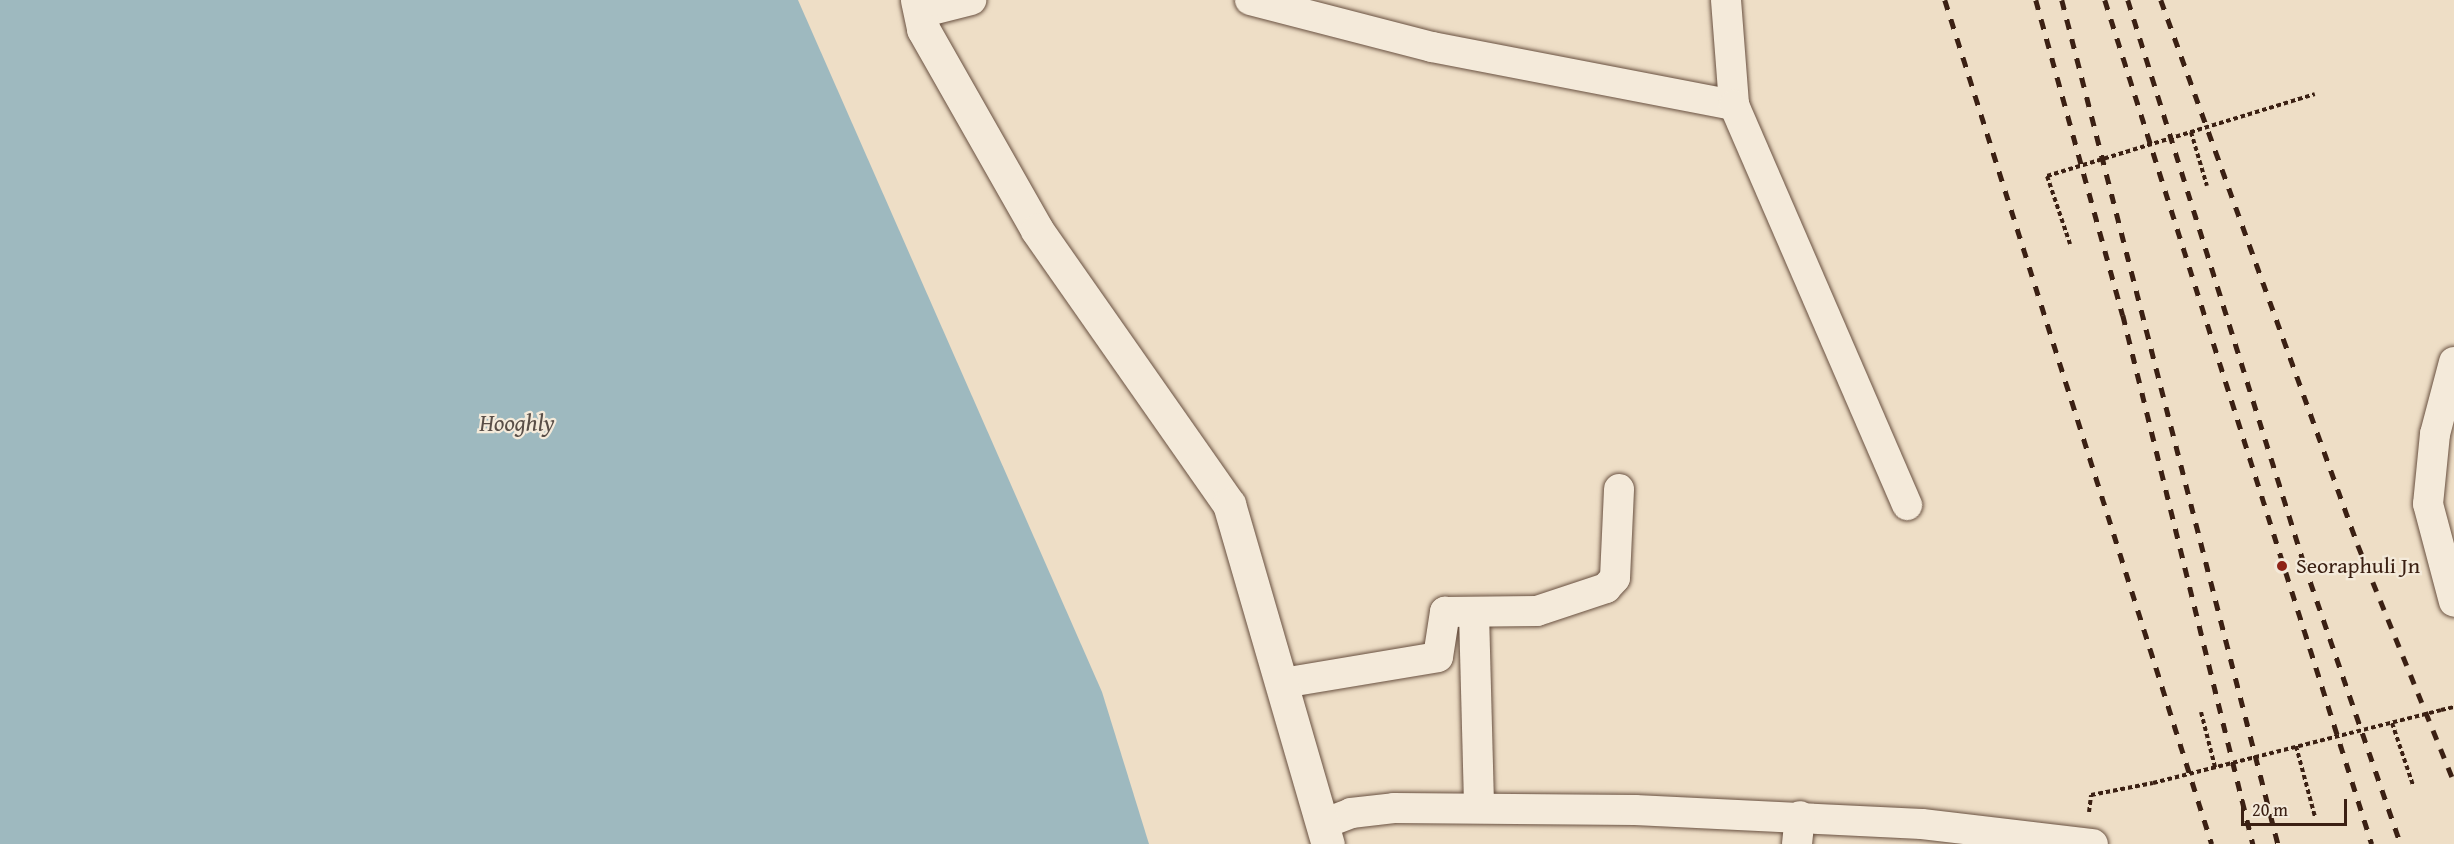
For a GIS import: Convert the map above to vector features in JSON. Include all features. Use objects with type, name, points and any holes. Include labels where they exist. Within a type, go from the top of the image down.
[{"type":"street","points":[[971,0],[918,6],[923,29],[1037,230],[1229,504],[1326,834],[1351,813],[1394,808],[1479,808],[1799,830],[2091,843]]},
{"type":"street","points":[[1250,0],[1432,47],[1734,105]]},
{"type":"street","points":[[1726,0],[1734,105],[1907,505]]},
{"type":"street","points":[[2454,362],[2435,435],[2428,504],[2444,535],[2454,602]]},
{"type":"street","points":[[1283,683],[1438,657],[1442,614],[1537,611],[1613,584],[1619,489]]},
{"type":"street","points":[[1474,613],[1479,808]]},
{"type":"path","points":[[2070,244],[2048,176],[2315,94]]},
{"type":"path","points":[[2190,132],[2207,186]]},
{"type":"path","points":[[2091,843],[2091,795],[2153,783],[2454,707]]},
{"type":"path","points":[[2200,712],[2215,767]]},
{"type":"path","points":[[2392,723],[2413,785]]},
{"type":"path","points":[[2296,746],[2315,817]]},
{"type":"water","name":"Hooghly","points":[[0,0],[798,0],[1102,692],[1149,844],[0,844]]},
{"type":"railway","points":[[1945,0],[2212,844]]},
{"type":"railway","points":[[2036,0],[2123,315],[2253,844]]},
{"type":"railway","points":[[2062,0],[2278,844]]},
{"type":"railway","points":[[2105,0],[2372,844]]},
{"type":"railway","points":[[2128,0],[2304,563],[2401,844]]},
{"type":"railway","points":[[2161,0],[2358,545],[2454,781]]},
{"type":"place","name":"Seoraphuli Jn","points":[[2282,566]]}]
